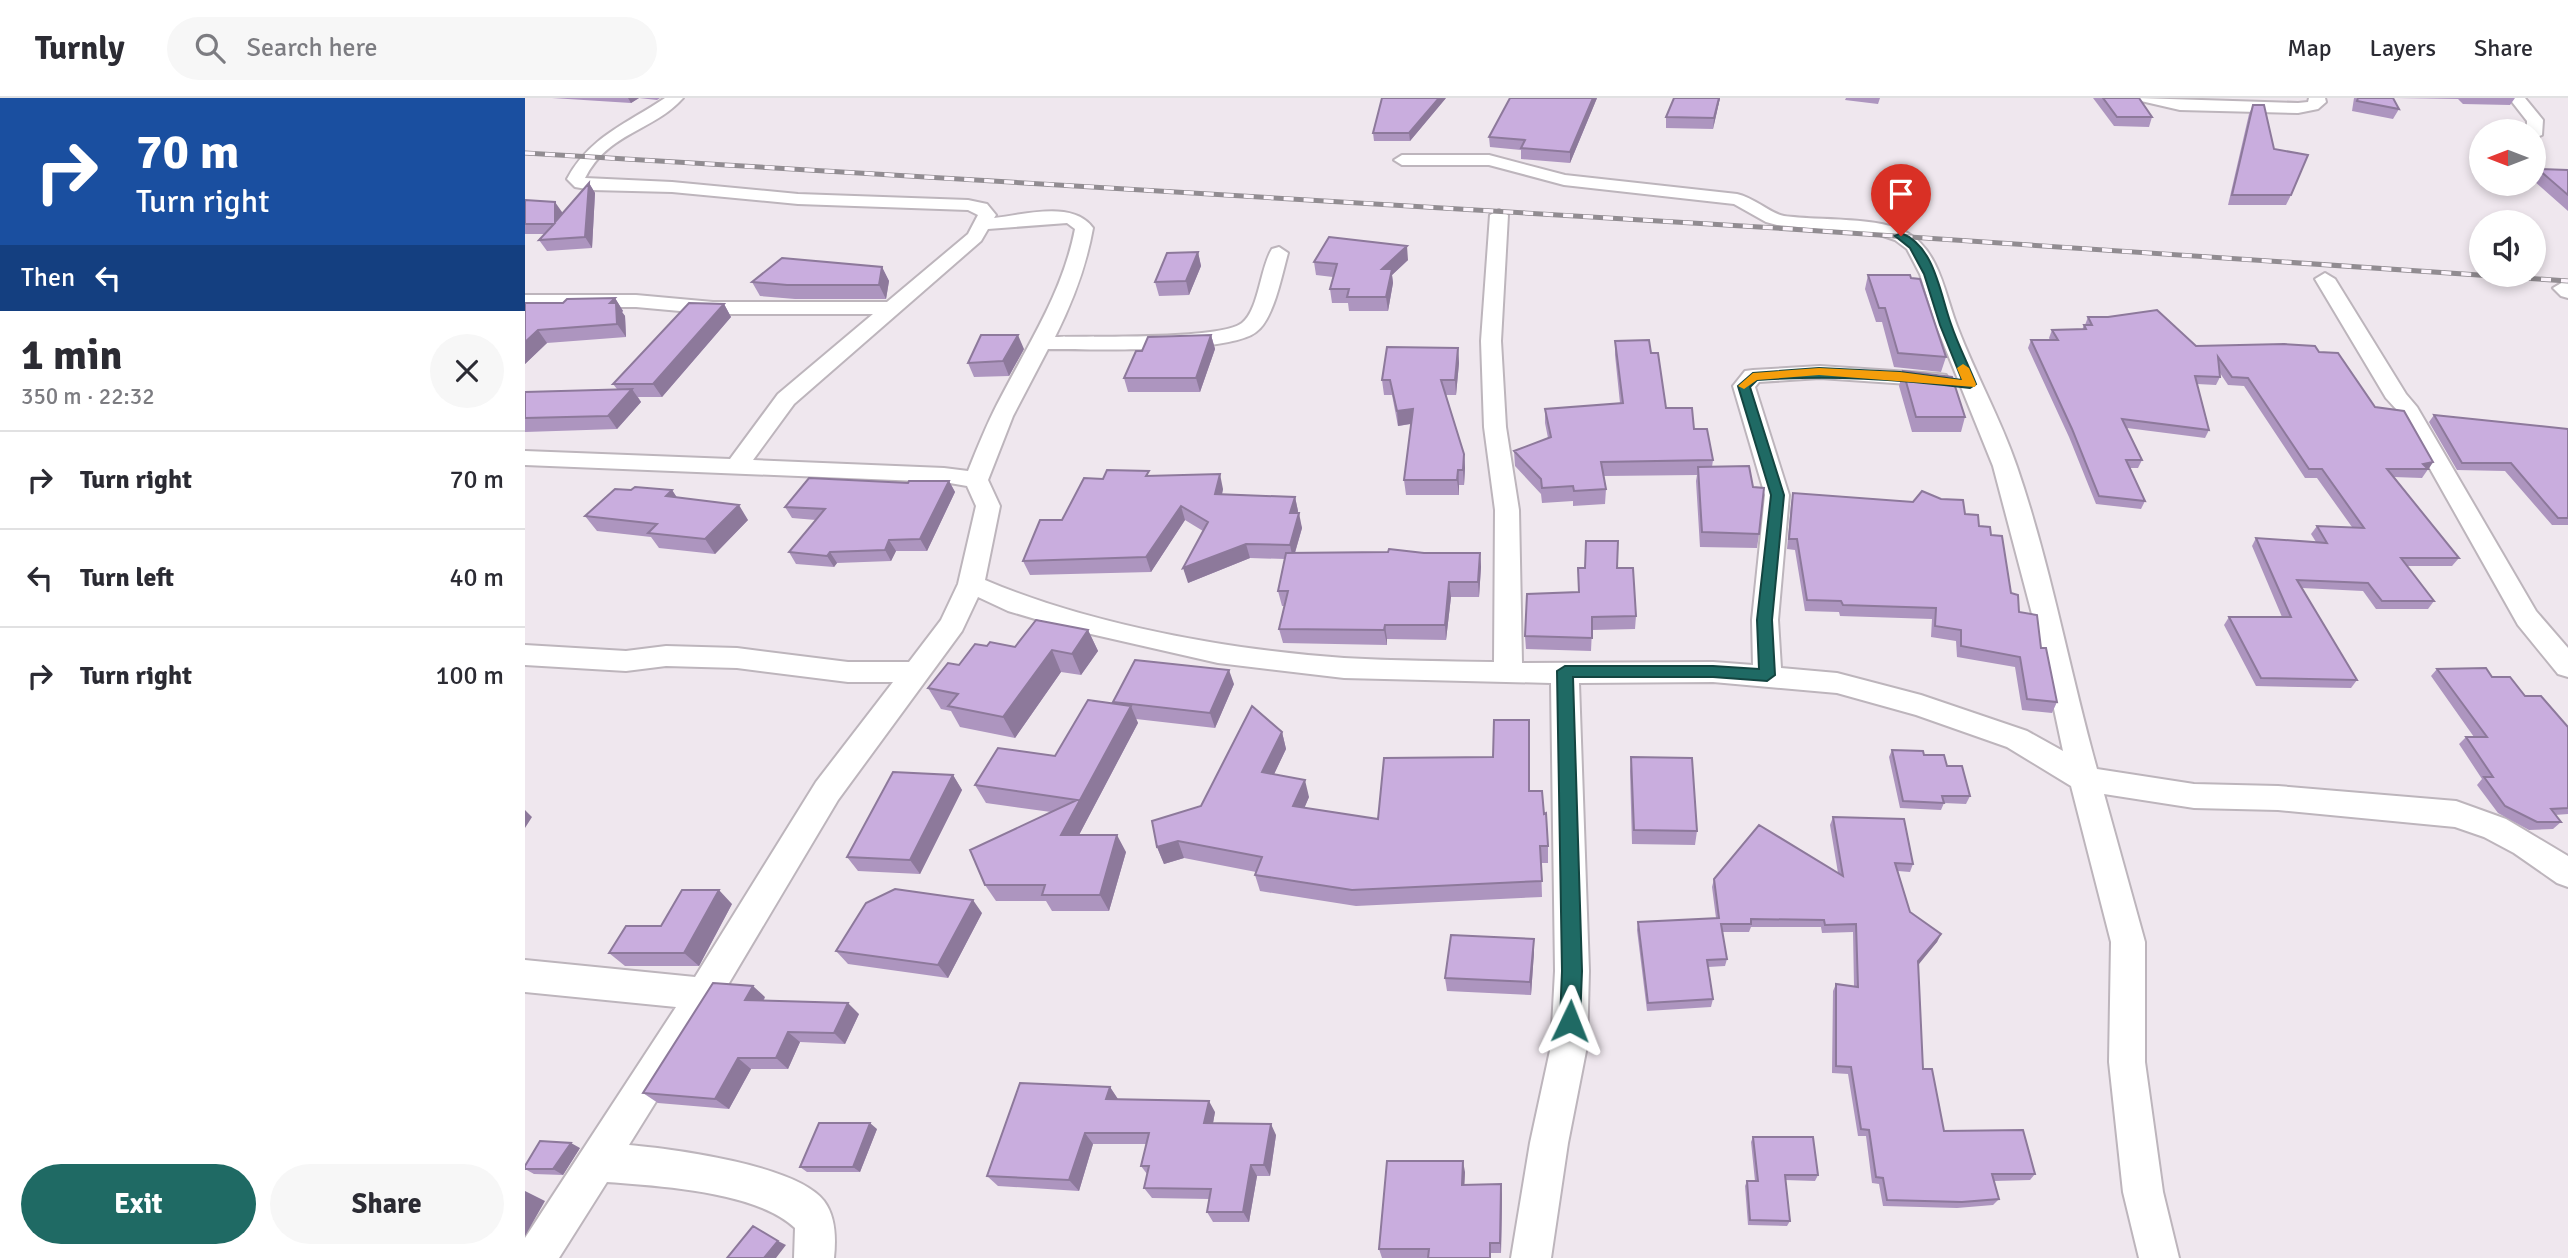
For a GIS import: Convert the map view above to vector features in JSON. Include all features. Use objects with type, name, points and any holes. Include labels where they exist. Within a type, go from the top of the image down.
[{"type":"street","points":[[675,98],[603,146],[579,170],[576,179],[581,183],[672,187],[798,200],[968,205],[981,208],[987,215],[975,237],[786,399],[739,465]]},
{"type":"street","points":[[2146,98],[2180,105],[2290,108],[2313,106],[2318,102],[2317,98]]},
{"type":"street","points":[[2517,98],[2533,119]]},
{"type":"street","points":[[1402,160],[1489,160],[1564,180],[1737,200],[1751,204],[1772,218],[1783,221],[1882,230],[1901,236],[1915,246],[1930,274],[1946,325],[2008,478],[2056,648],[2070,723],[2128,942],[2127,1062],[2143,1192],[2159,1258]]},
{"type":"street","points":[[1499,215],[1491,341],[1496,427],[1507,510],[1508,673]]},
{"type":"street","points":[[536,1258],[704,994],[827,791],[953,624],[971,584],[988,506],[976,480],[991,440],[1057,316],[1082,243],[1084,228],[1069,217],[984,224]]},
{"type":"street","points":[[1042,343],[1210,339],[1238,334],[1249,328],[1257,314],[1279,253]]},
{"type":"street","points":[[2325,279],[2397,398],[2406,407],[2527,618],[2568,667]]},
{"type":"street","points":[[525,301],[636,301],[713,308],[891,309]]},
{"type":"street","points":[[1767,675],[1765,620],[1777,495],[1744,386],[1753,376],[1819,372],[1900,376],[1970,384]]},
{"type":"street","points":[[525,458],[944,475],[976,480]]},
{"type":"street","points":[[971,584],[1017,604],[1069,620],[1218,653],[1344,668],[1508,673],[1713,671],[1837,683],[1921,706],[2017,739],[2085,779],[2194,796],[2278,798],[2456,814],[2495,828],[2525,844],[2568,873]]},
{"type":"street","points":[[525,655],[626,660],[666,656],[737,658],[848,671],[915,671]]},
{"type":"street","points":[[1531,1258],[1549,1143],[1569,1046],[1572,971],[1565,671]]},
{"type":"street","points":[[525,976],[704,994]]},
{"type":"street","points":[[597,1162],[691,1169],[746,1181],[793,1202],[810,1216],[816,1234],[814,1258]]},
{"type":"building","points":[[1382,98],[1439,98],[1409,133],[1373,133]]},
{"type":"building","points":[[1510,98],[1593,98],[1570,152],[1521,148],[1525,140],[1489,137]]},
{"type":"building","points":[[1674,98],[1719,98],[1714,118],[1666,117]]},
{"type":"building","points":[[2103,98],[2139,98],[2152,117],[2117,117]]},
{"type":"building","points":[[2358,98],[2393,98],[2399,109],[2357,101]]},
{"type":"building","points":[[2253,105],[2264,105],[2274,149],[2308,155],[2291,195],[2232,195]]},
{"type":"building","points":[[2546,169],[2568,170],[2568,195],[2546,176]]},
{"type":"building","points":[[589,183],[585,237],[539,240],[554,224],[525,224],[525,200],[555,202],[555,222]]},
{"type":"building","points":[[1329,237],[1407,246],[1382,269],[1392,269],[1386,297],[1347,297],[1349,289],[1330,289],[1337,264],[1314,262]]},
{"type":"building","points":[[1198,252],[1186,281],[1155,282],[1167,253]]},
{"type":"building","points":[[782,258],[882,267],[879,285],[787,285],[752,282]]},
{"type":"building","points":[[1868,275],[1910,275],[1911,278],[1920,279],[1946,357],[1898,353],[1885,308],[1879,308]]},
{"type":"building","points":[[615,298],[610,303],[616,303],[617,324],[538,330],[525,342],[525,303],[563,303],[567,299]]},
{"type":"building","points":[[689,303],[724,304],[653,384],[613,384]]},
{"type":"building","points":[[2157,310],[2196,346],[2284,344],[2315,346],[2319,352],[2338,353],[2375,407],[2404,411],[2433,462],[2423,464],[2428,469],[2387,469],[2459,558],[2401,558],[2434,601],[2382,601],[2368,583],[2297,580],[2357,680],[2261,678],[2229,617],[2291,617],[2256,538],[2327,543],[2317,526],[2364,528],[2322,469],[2309,469],[2248,378],[2232,377],[2218,357],[2220,377],[2195,376],[2209,430],[2122,419],[2142,460],[2126,460],[2145,501],[2099,496],[2031,340],[2058,340],[2052,330],[2086,329],[2084,325],[2092,325],[2088,317]]},
{"type":"building","points":[[981,335],[1018,335],[1003,361],[968,363]]},
{"type":"building","points":[[1211,335],[1196,378],[1124,378],[1136,351],[1142,351],[1148,337]]},
{"type":"building","points":[[1649,340],[1651,353],[1658,353],[1666,408],[1692,408],[1694,429],[1707,429],[1713,460],[1601,462],[1606,489],[1574,491],[1573,486],[1542,488],[1541,479],[1514,451],[1551,437],[1545,409],[1623,403],[1615,341]]},
{"type":"building","points":[[1387,347],[1458,348],[1455,380],[1441,380],[1464,454],[1463,470],[1458,470],[1457,480],[1404,480],[1413,409],[1397,411],[1390,380],[1382,380]]},
{"type":"building","points":[[1903,371],[1952,377],[1965,417],[1916,417]]},
{"type":"building","points":[[632,389],[608,416],[525,418],[525,392]]},
{"type":"building","points":[[2434,415],[2568,429],[2568,518],[2558,518],[2511,463],[2462,463]]},
{"type":"building","points":[[1749,466],[1753,487],[1764,488],[1759,534],[1702,532],[1698,467]]},
{"type":"building","points":[[1107,470],[1149,471],[1146,476],[1220,474],[1215,494],[1295,497],[1290,513],[1299,513],[1290,545],[1246,544],[1183,568],[1208,522],[1181,506],[1146,557],[1023,561],[1040,520],[1062,520],[1084,478],[1103,479]]},
{"type":"building","points":[[809,478],[908,483],[949,481],[920,539],[889,540],[885,550],[830,552],[827,556],[789,552],[825,509],[785,507]]},
{"type":"building","points":[[635,487],[672,490],[666,496],[739,505],[705,539],[648,533],[657,524],[585,516],[615,489],[631,490]]},
{"type":"building","points":[[1922,491],[1941,499],[1963,500],[1965,514],[1978,515],[1979,526],[1990,527],[1991,535],[2002,536],[2011,593],[2018,595],[2019,612],[2037,615],[2041,648],[2046,648],[2057,702],[2027,699],[2020,657],[1961,646],[1961,630],[1935,626],[1936,608],[1843,605],[1841,601],[1807,600],[1797,539],[1789,539],[1793,493],[1913,502]]},
{"type":"building","points":[[1586,541],[1618,541],[1617,568],[1633,568],[1636,616],[1592,617],[1592,638],[1525,636],[1527,594],[1579,592],[1578,568],[1585,568]]},
{"type":"building","points":[[1389,549],[1424,553],[1480,553],[1478,582],[1449,582],[1445,625],[1385,625],[1384,630],[1279,629],[1288,591],[1278,591],[1286,553],[1388,552]]},
{"type":"building","points":[[1036,620],[1088,630],[1072,654],[1052,650],[1003,717],[948,706],[958,694],[928,688],[948,663],[959,665],[975,644],[987,646],[990,642],[1015,647]]},
{"type":"building","points":[[1135,660],[1229,670],[1210,713],[1113,702]]},
{"type":"building","points":[[2486,668],[2492,677],[2510,677],[2525,696],[2541,696],[2568,727],[2568,808],[2551,809],[2561,822],[2537,822],[2505,806],[2484,777],[2493,777],[2466,737],[2487,737],[2437,669]]},
{"type":"building","points":[[1088,700],[1131,706],[1061,835],[1117,835],[1100,895],[1042,895],[1045,885],[985,885],[970,850],[1077,800],[975,785],[998,748],[1055,756]]},
{"type":"building","points":[[1252,706],[1282,732],[1262,772],[1305,780],[1293,806],[1378,819],[1384,758],[1493,757],[1494,720],[1529,720],[1529,791],[1542,791],[1544,814],[1546,813],[1548,846],[1540,846],[1542,881],[1352,890],[1255,875],[1262,857],[1178,841],[1157,847],[1152,821],[1201,806]]},
{"type":"building","points":[[1892,750],[1944,755],[1947,766],[1962,766],[1970,796],[1942,796],[1944,803],[1903,801]]},
{"type":"building","points":[[1631,757],[1692,758],[1697,831],[1634,830]]},
{"type":"building","points":[[893,772],[953,775],[910,860],[847,857]]},
{"type":"building","points":[[1833,817],[1904,819],[1913,864],[1895,863],[1910,912],[1941,934],[1918,961],[1923,1069],[1932,1069],[1944,1131],[2023,1130],[2035,1174],[1992,1174],[1999,1199],[1962,1202],[1887,1200],[1883,1178],[1876,1177],[1869,1130],[1861,1129],[1851,1067],[1836,1066],[1836,984],[1858,987],[1856,924],[1825,925],[1824,920],[1751,919],[1751,924],[1721,924],[1727,959],[1707,960],[1713,999],[1648,1003],[1638,922],[1719,918],[1714,879],[1759,825],[1843,876]]},
{"type":"building","points":[[895,889],[973,900],[938,965],[836,951],[866,903]]},
{"type":"building","points":[[682,890],[719,890],[684,953],[609,953],[626,926],[661,926]]},
{"type":"building","points":[[1451,935],[1534,939],[1530,982],[1445,978]]},
{"type":"building","points":[[713,983],[753,986],[745,1000],[848,1003],[834,1033],[788,1032],[776,1058],[738,1058],[715,1099],[643,1093]]},
{"type":"building","points":[[1020,1083],[1110,1087],[1106,1099],[1209,1101],[1204,1123],[1271,1124],[1264,1165],[1251,1165],[1243,1212],[1207,1212],[1211,1189],[1144,1188],[1149,1166],[1141,1166],[1149,1133],[1085,1133],[1069,1180],[987,1176]]},
{"type":"building","points":[[819,1123],[870,1123],[853,1167],[800,1167]]},
{"type":"building","points":[[1753,1137],[1813,1137],[1818,1175],[1785,1175],[1790,1221],[1750,1220],[1747,1181],[1758,1181]]},
{"type":"building","points":[[540,1141],[571,1143],[553,1169],[525,1169],[525,1166]]},
{"type":"building","points":[[1387,1161],[1463,1161],[1462,1185],[1501,1184],[1500,1243],[1490,1243],[1490,1258],[1428,1258],[1429,1249],[1379,1249]]},
{"type":"building","points":[[753,1226],[778,1241],[764,1258],[727,1258]]},
{"type":"railway","points":[[525,153],[1776,228],[2568,281]]},
{"type":"slow traffic","points":[[1744,386],[1753,376],[1819,372],[1900,376],[1970,384],[1963,368]]},
{"type":"route","points":[[1570,1021],[1572,971],[1565,671],[1713,671],[1767,675],[1765,620],[1777,495],[1770,464],[1744,386],[1753,376],[1819,372],[1900,376],[1970,384],[1946,325],[1930,274],[1915,246],[1901,236]]}]
